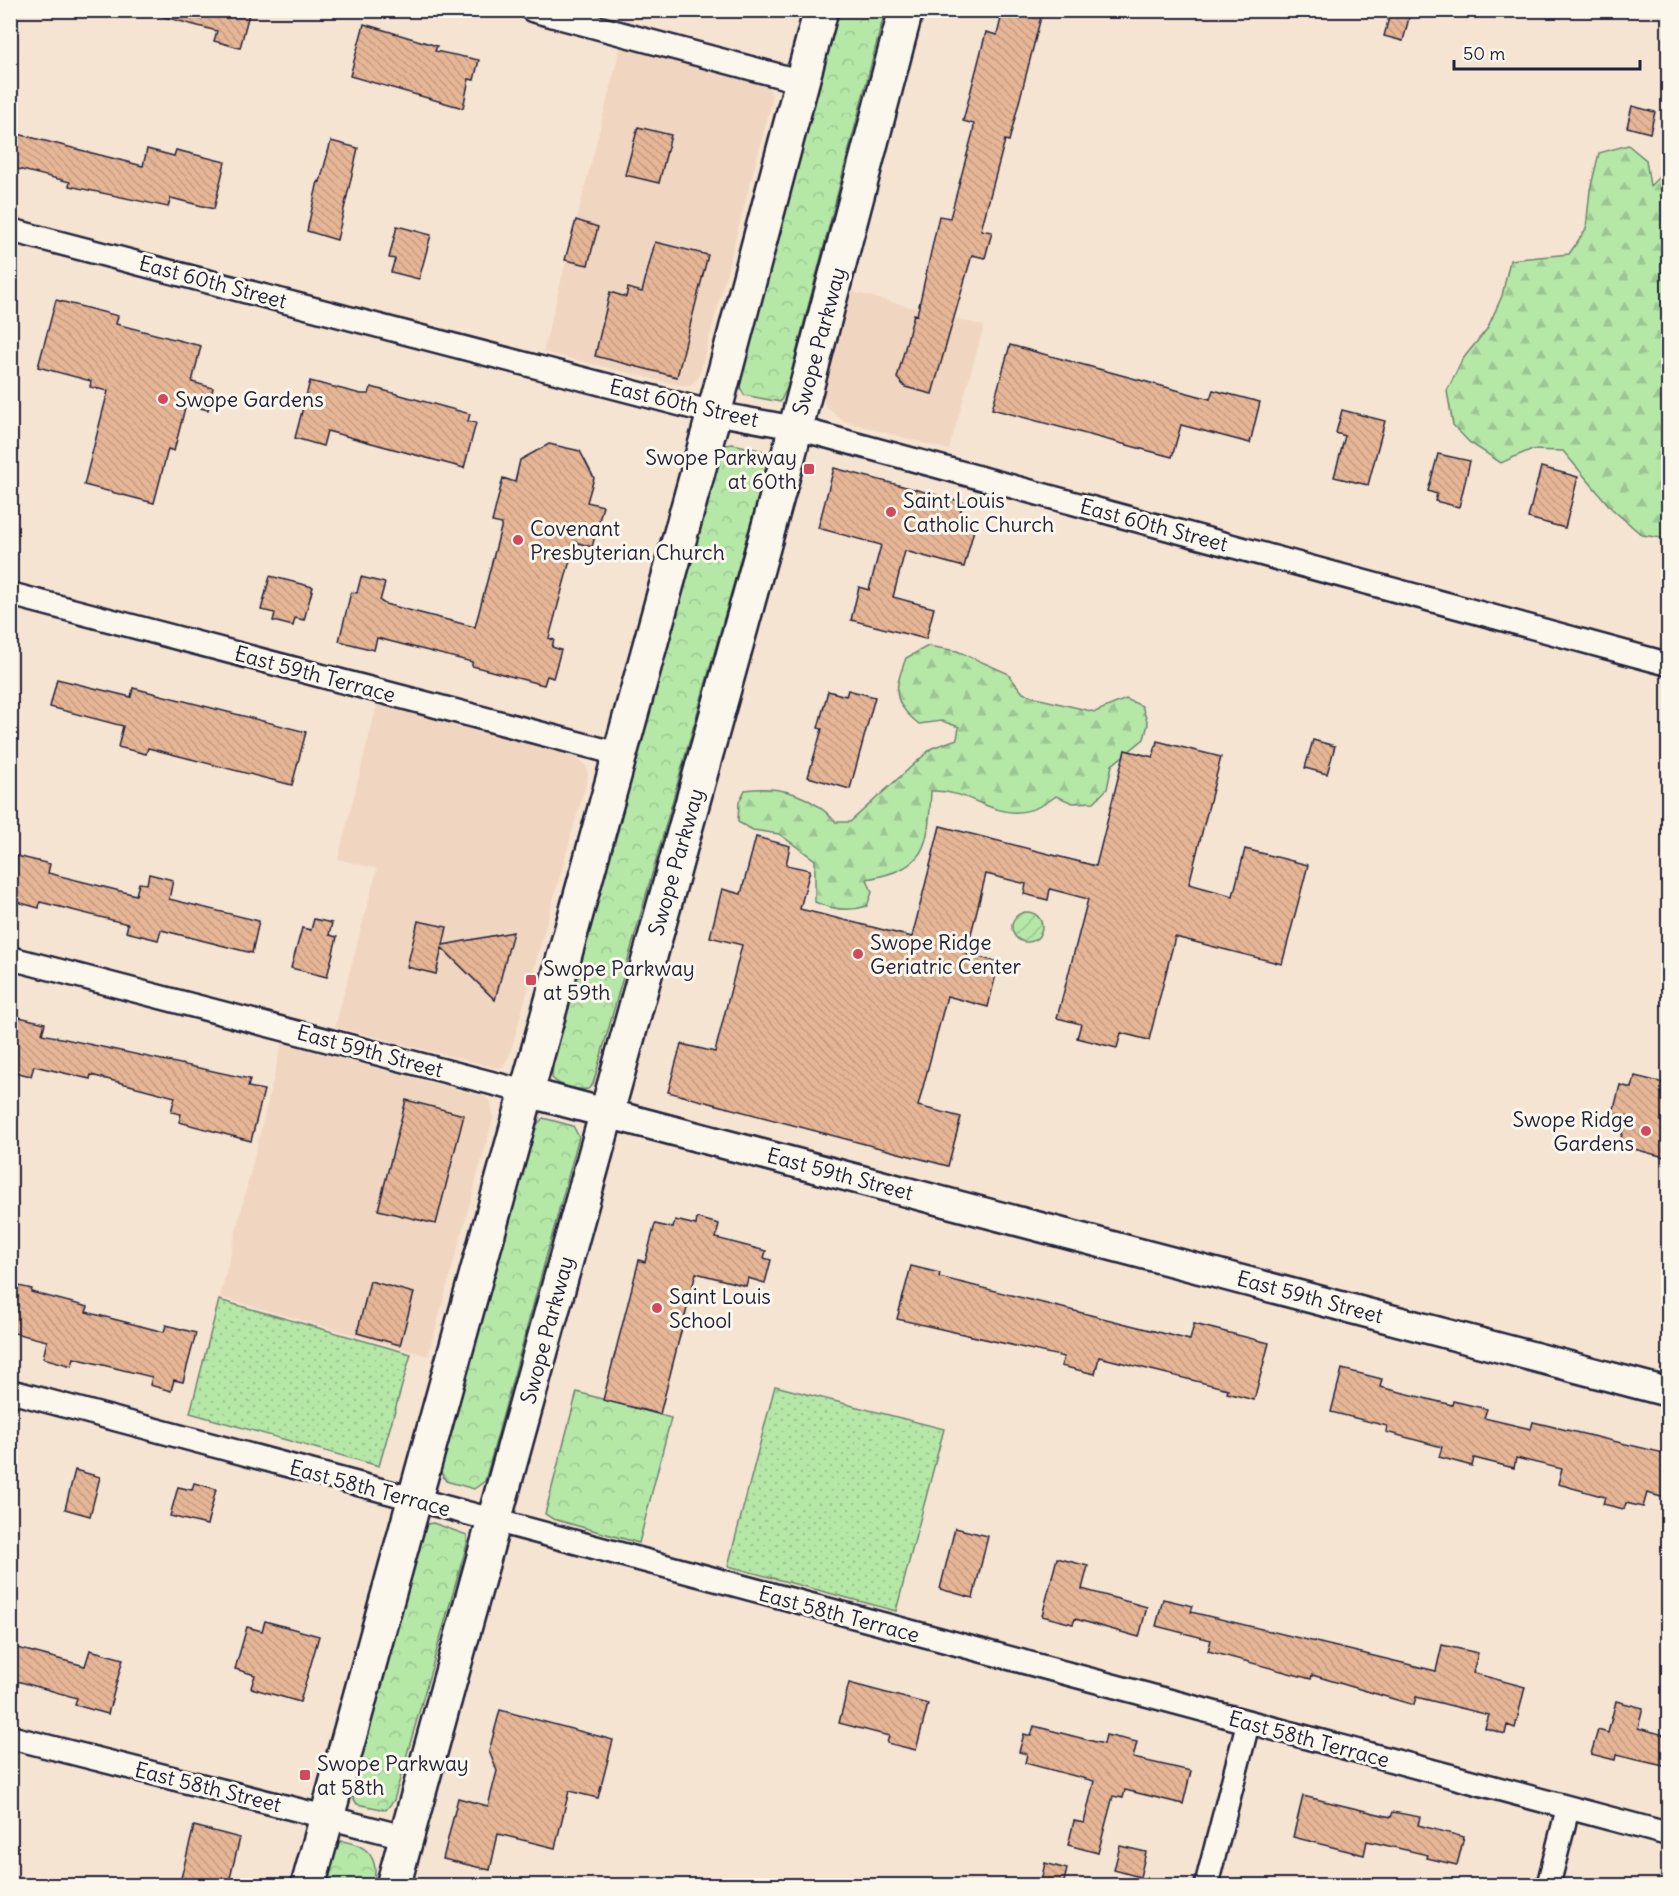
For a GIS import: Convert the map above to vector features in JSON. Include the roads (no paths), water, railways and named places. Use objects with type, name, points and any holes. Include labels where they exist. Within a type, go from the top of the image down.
[{"type":"main road","points":[[308,1886],[714,413],[803,82],[820,10]]},
{"type":"main road","name":"Swope Parkway","points":[[393,1886],[796,428],[906,10]]},
{"type":"street","points":[[532,10],[803,82]]},
{"type":"street","name":"East 60th Street","points":[[10,230],[714,413],[796,428],[1668,664]]},
{"type":"street","name":"East 59th Terrace","points":[[10,594],[619,754]]},
{"type":"street","name":"East 59th Street","points":[[10,958],[606,1112],[1668,1392]]},
{"type":"street","name":"East 58th Terrace","points":[[10,1391],[1668,1834]]},
{"type":"street","points":[[1206,1886],[1248,1723]]},
{"type":"street","name":"East 58th Street","points":[[10,1737],[405,1837]]},
{"type":"street","points":[[1548,1886],[1568,1808]]},
{"type":"place","name":"Swope Gardens","points":[[163,399]]},
{"type":"place","name":"Swope Parkway at 60th","points":[[809,469]]},
{"type":"place","name":"Saint Louis Catholic Church","points":[[891,512]]},
{"type":"place","name":"Covenant Presbyterian Church","points":[[518,540]]},
{"type":"place","name":"Swope Ridge Geriatric Center","points":[[858,954]]},
{"type":"place","name":"Swope Parkway at 59th","points":[[531,980]]},
{"type":"place","name":"Swope Ridge Gardens","points":[[1646,1131]]},
{"type":"place","name":"Saint Louis School","points":[[657,1308]]},
{"type":"place","name":"Swope Parkway at 58th","points":[[305,1775]]}]
